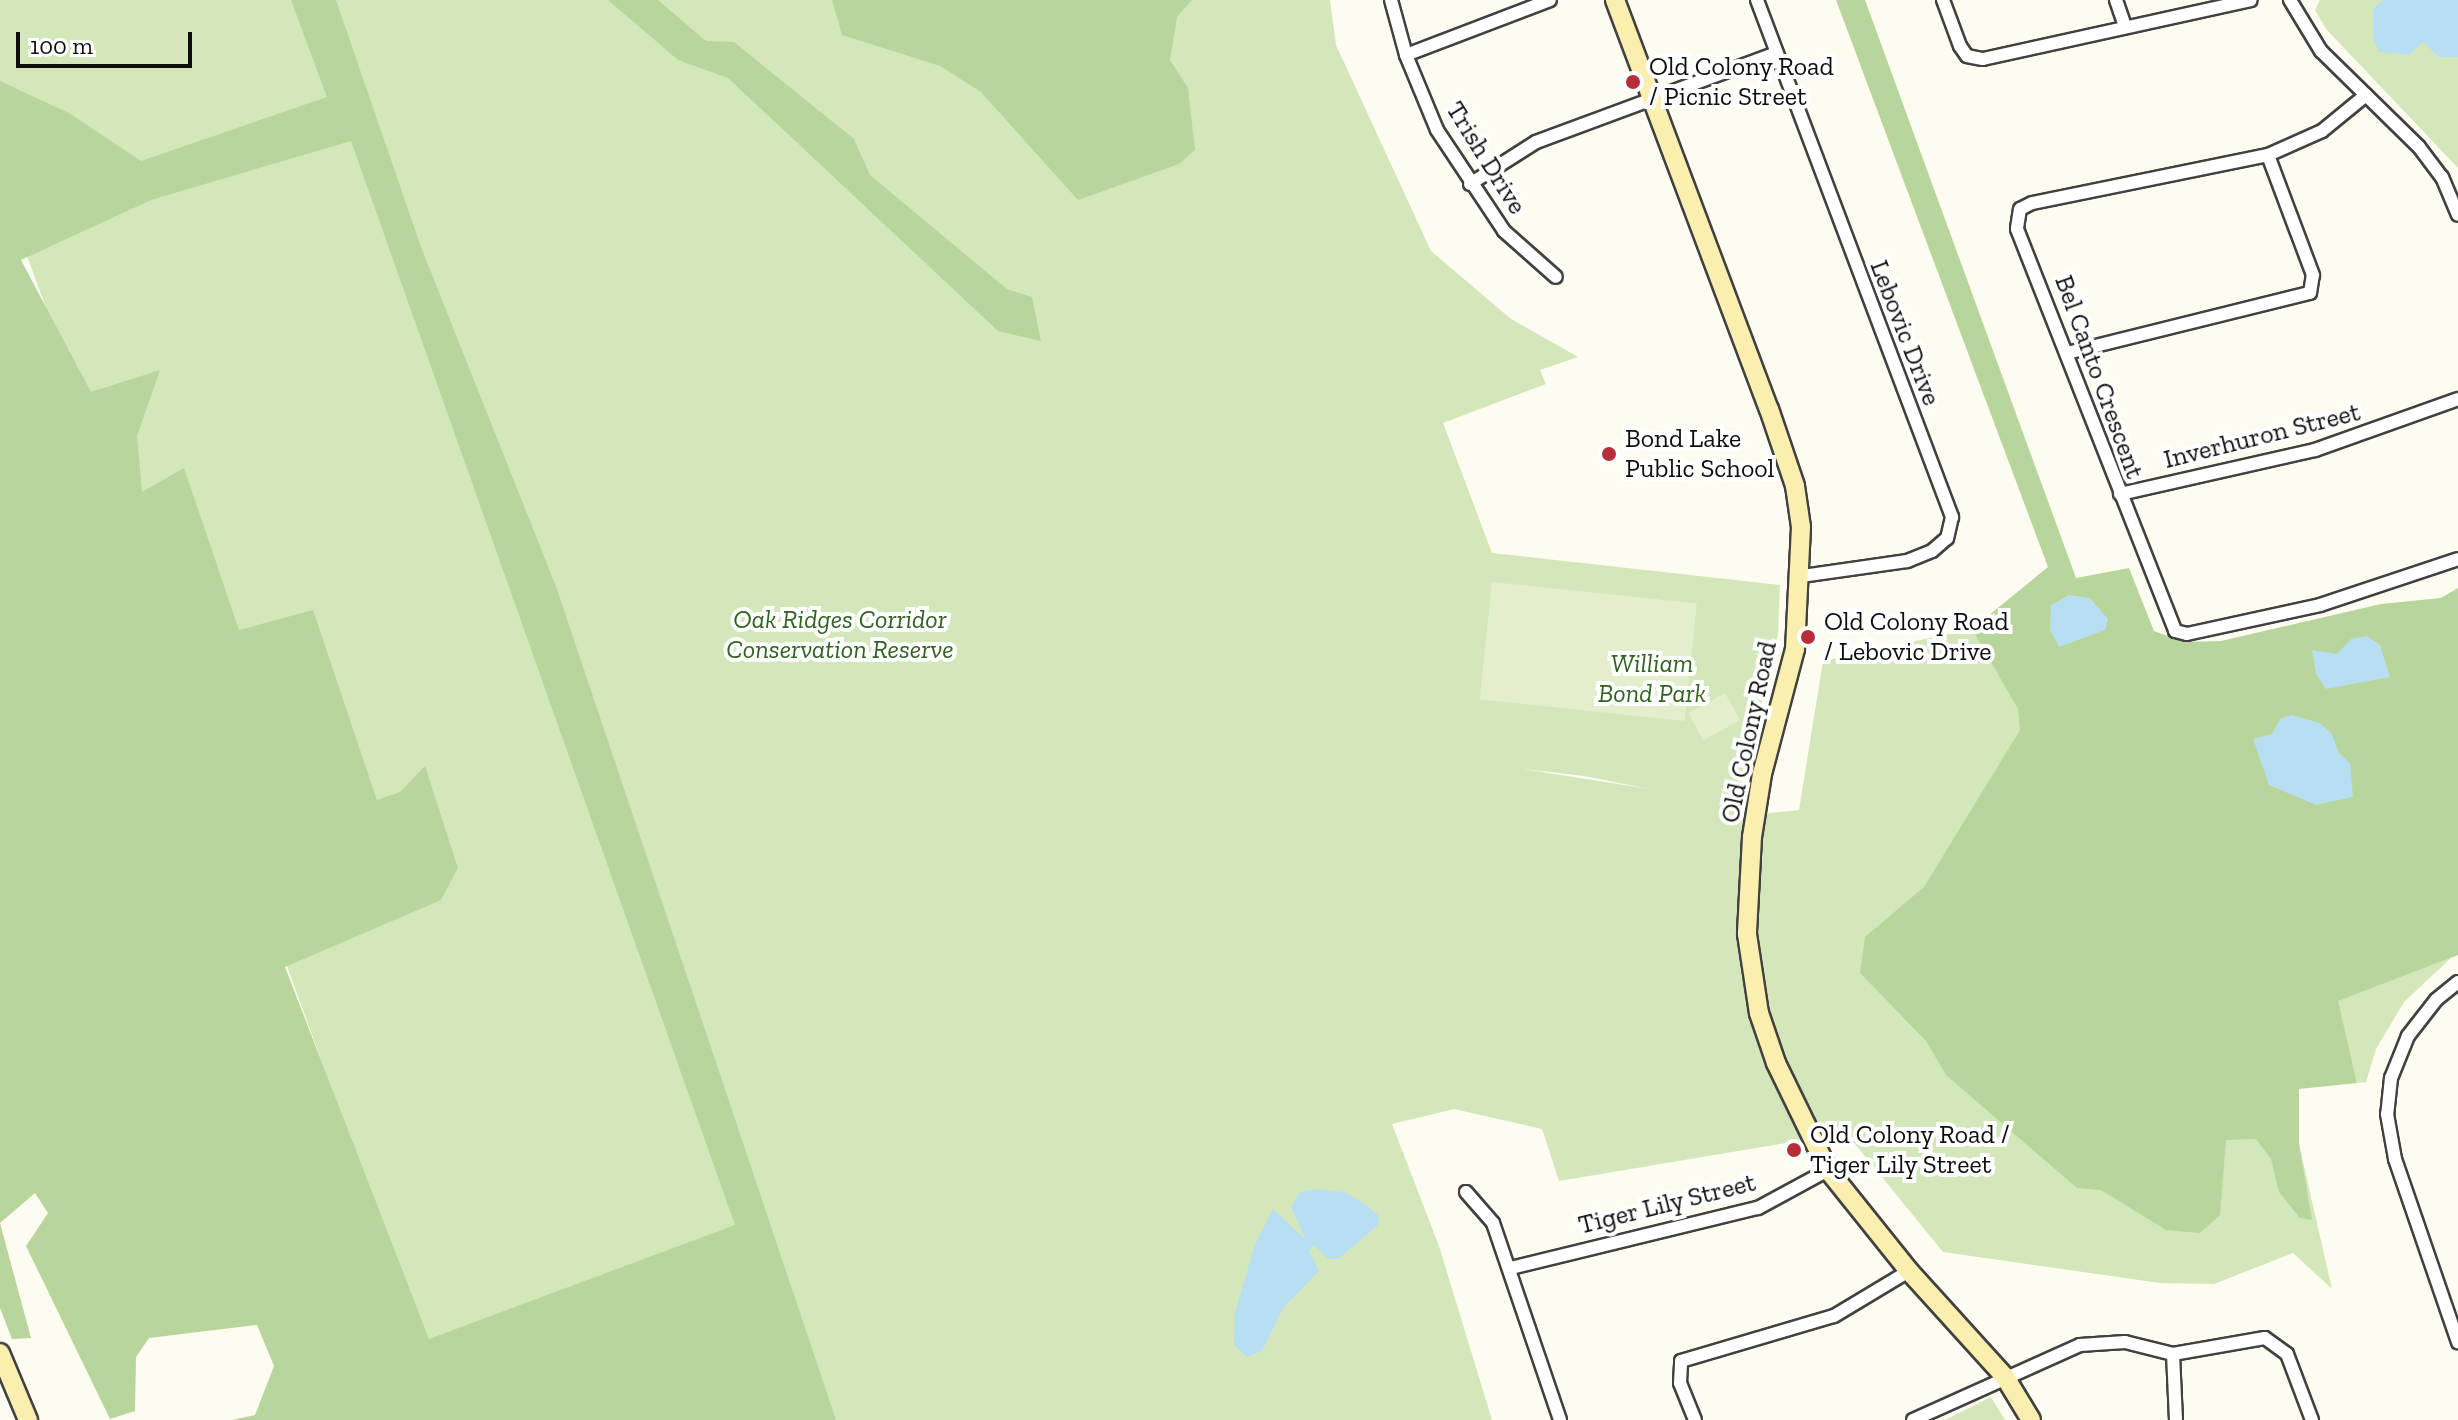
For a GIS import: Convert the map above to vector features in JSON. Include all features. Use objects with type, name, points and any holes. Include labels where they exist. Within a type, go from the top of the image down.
[{"type":"street","name":"Trish Drive","points":[[1391,0],[1406,55],[1437,130],[1504,231],[1556,277]]},
{"type":"street","points":[[1406,55],[1550,0]]},
{"type":"street","name":"Old Colony Road","points":[[1615,0],[1795,486],[1801,576],[1795,649],[1762,774],[1752,837],[1747,934],[1759,1013],[1776,1063],[1828,1170],[1909,1271],[2005,1377],[2031,1420]]},
{"type":"street","name":"Lebovic Drive","points":[[1757,0],[1952,517],[1947,538],[1919,556],[1885,566],[1801,576]]},
{"type":"street","points":[[1943,0],[1960,46],[1967,56],[1983,59],[2251,0]]},
{"type":"street","points":[[2116,0],[2125,26]]},
{"type":"street","points":[[2290,0],[2321,51],[2419,147],[2442,177],[2458,215]]},
{"type":"street","points":[[1470,184],[1536,142],[1776,53]]},
{"type":"street","name":"Bel Canto Crescent","points":[[2366,95],[2322,131],[2268,155],[2020,209],[2017,229],[2067,353],[2167,622],[2181,633],[2320,605],[2458,559]]},
{"type":"street","points":[[2067,353],[2310,293],[2313,275],[2268,155]]},
{"type":"street","name":"Inverhuron Street","points":[[2120,494],[2315,450],[2458,399]]},
{"type":"street","points":[[2458,982],[2436,1000],[2408,1036],[2391,1078],[2387,1114],[2395,1159],[2458,1342]]},
{"type":"street","name":"Tiger Lily Street","points":[[1511,1268],[1639,1232],[1758,1208],[1828,1170]]},
{"type":"street","points":[[1466,1192],[1493,1223],[1511,1268],[1560,1420]]},
{"type":"street","points":[[1695,1420],[1680,1383],[1681,1361],[1834,1316],[1909,1271]]},
{"type":"street","points":[[1913,1420],[2080,1345],[2125,1342],[2173,1354],[2265,1338],[2277,1343],[2287,1354],[2312,1420]]},
{"type":"street","points":[[0,1353],[28,1420]]},
{"type":"street","points":[[2173,1354],[2176,1420]]},
{"type":"green space","name":"Oak Ridges Corridor Conservation Reserve","points":[[0,0],[1330,0],[1336,45],[1431,251],[1511,319],[1578,357],[1540,370],[1546,384],[1443,423],[1492,553],[1780,585],[1778,634],[1734,817],[1799,810],[1823,661],[1972,629],[2048,568],[2299,1089],[2299,1144],[2332,1289],[2293,1253],[2214,1284],[2160,1283],[1943,1252],[1842,1128],[1792,1142],[1559,1181],[1542,1129],[1454,1109],[1392,1124],[1439,1246],[1492,1420],[453,1420],[0,182]],"holes":[[[1519,768],[1584,776],[1650,789]]]},
{"type":"green space","points":[[291,0],[336,0],[421,247],[557,589],[836,1420],[232,1420],[255,1415],[274,1366],[257,1325],[149,1338],[136,1357],[135,1411],[110,1419],[26,1246],[48,1213],[35,1193],[0,1223],[0,81],[69,113],[141,161],[327,97]],"holes":[[[351,141],[735,1225],[429,1339],[285,967],[441,900],[458,868],[425,766],[400,792],[377,800],[313,610],[239,630],[184,468],[142,492],[137,436],[160,370],[91,392],[21,260],[151,200]]]},
{"type":"green space","points":[[608,0],[658,0],[706,41],[734,42],[854,139],[870,175],[1007,289],[1032,297],[1041,341],[998,331],[728,78],[678,60]]},
{"type":"green space","points":[[832,0],[1192,0],[1177,17],[1170,60],[1188,88],[1195,150],[1179,164],[1078,200],[981,92],[940,66],[842,35]]},
{"type":"green space","points":[[1836,0],[1865,0],[2076,578],[2129,568],[2154,631],[2184,642],[2221,641],[2381,604],[2441,598],[2458,588],[2458,955],[2338,1001],[2357,1083],[2299,1089],[2299,1144],[2312,1220],[2300,1218],[2279,1192],[2271,1159],[2256,1139],[2226,1140],[2220,1215],[2200,1233],[2166,1230],[2101,1190],[2077,1188],[1946,1075],[1926,1041],[1860,973],[1865,937],[1924,887],[2020,730],[2018,709],[1972,629],[2048,567]]},
{"type":"green space","points":[[2320,0],[2458,0],[2458,168],[2326,29],[2315,10]]},
{"type":"green space","name":"William Bond Park","points":[[1492,582],[1697,604],[1685,721],[1480,699]]},
{"type":"green space","points":[[1725,693],[1740,720],[1703,740],[1688,713]]},
{"type":"green space","points":[[2452,957],[2404,1002],[2376,1049],[2366,1082],[2357,1083],[2337,1001]]},
{"type":"green space","points":[[0,1223],[31,1338],[12,1339],[0,1308]]},
{"type":"green space","points":[[1991,1397],[2005,1420],[1945,1420]]},
{"type":"water","points":[[2383,0],[2458,0],[2458,57],[2439,57],[2423,42],[2409,55],[2379,52],[2373,38],[2373,9]]},
{"type":"water","points":[[2069,595],[2090,598],[2108,619],[2105,630],[2059,647],[2050,630],[2051,605]]},
{"type":"water","points":[[2367,636],[2380,645],[2390,677],[2326,689],[2316,674],[2312,650],[2337,654],[2351,639]]},
{"type":"water","points":[[2291,715],[2320,723],[2332,734],[2339,753],[2350,763],[2353,797],[2316,805],[2269,785],[2253,739],[2272,734],[2280,719]]},
{"type":"water","points":[[1316,1189],[1344,1192],[1362,1202],[1378,1215],[1379,1224],[1338,1259],[1328,1259],[1314,1246],[1309,1250],[1319,1271],[1283,1308],[1262,1351],[1247,1357],[1234,1345],[1235,1313],[1255,1244],[1273,1209],[1306,1240],[1291,1207],[1300,1192]]},
{"type":"place","name":"Old Colony Road / Picnic Street","points":[[1633,82]]},
{"type":"place","name":"Bond Lake Public School","points":[[1609,454]]},
{"type":"place","name":"Old Colony Road / Lebovic Drive","points":[[1808,637]]},
{"type":"place","name":"Old Colony Road / Tiger Lily Street","points":[[1794,1150]]}]
